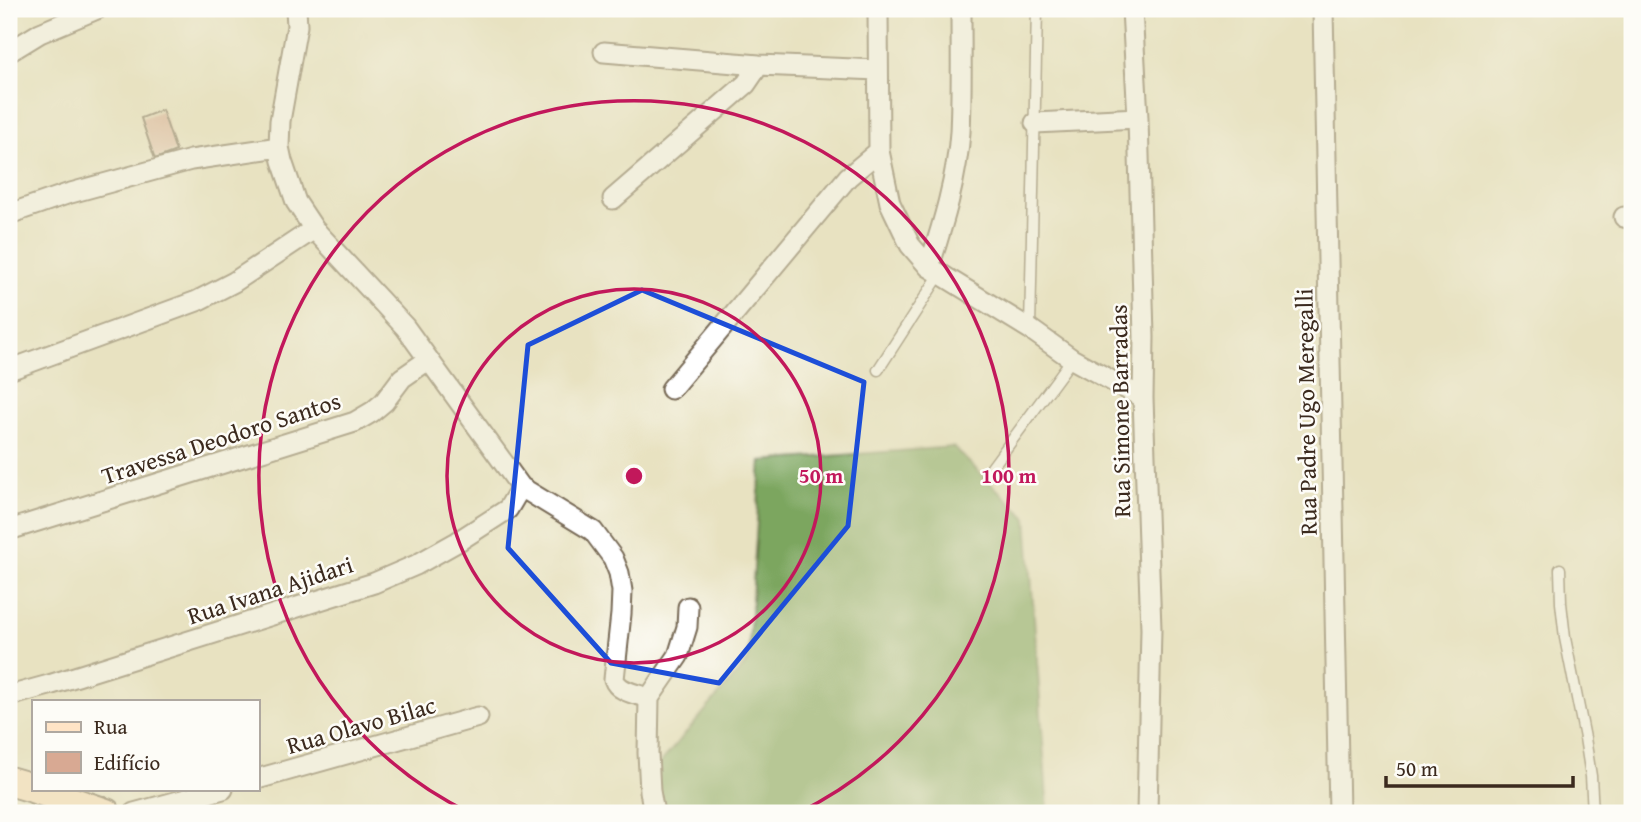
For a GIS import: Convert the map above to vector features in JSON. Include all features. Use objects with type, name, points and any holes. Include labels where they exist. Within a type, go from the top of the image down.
[{"type":"main road","points":[[9,781],[32,787]]},
{"type":"main road","points":[[45,790],[73,795],[106,813]]},
{"type":"street","points":[[9,52],[40,33],[97,9]]},
{"type":"street","points":[[296,9],[297,26],[280,121],[279,147],[296,202],[314,229],[405,327],[521,487],[593,531],[613,558],[622,591],[614,679],[620,688],[649,698]]},
{"type":"street","points":[[878,9],[879,151],[890,203],[910,245],[935,271],[1030,329],[1072,359],[1143,398]]},
{"type":"street","points":[[935,271],[960,134],[961,9]]},
{"type":"street","name":"Rua Simone Barradas","points":[[1132,9],[1138,118],[1150,629],[1147,813]]},
{"type":"street","name":"Rua Padre Ugo Meregalli","points":[[1324,9],[1339,813]]},
{"type":"street","points":[[604,52],[760,65],[878,69]]},
{"type":"street","points":[[613,199],[746,85],[760,65]]},
{"type":"street","points":[[1035,123],[1138,118]]},
{"type":"street","points":[[9,214],[67,194],[191,160],[279,147]]},
{"type":"street","points":[[671,389],[848,177],[879,151]]},
{"type":"street","points":[[9,370],[197,301],[234,282],[314,229]]},
{"type":"street","name":"Travessa Deodoro Santos","points":[[9,530],[355,422],[384,402],[402,378],[428,360]]},
{"type":"street","name":"Rua Ivana Ajidari","points":[[9,696],[51,693],[374,583],[416,565],[508,509],[521,487]]},
{"type":"street","points":[[654,813],[648,753],[649,698],[678,656],[687,627],[688,607]]},
{"type":"street","name":"Rua Olavo Bilac","points":[[259,778],[478,717]]},
{"type":"street","points":[[134,813],[219,790]]},
{"type":"lane","points":[[1030,329],[1037,9]]},
{"type":"lane","points":[[878,370],[935,271]]},
{"type":"lane","points":[[987,474],[1072,359]]},
{"type":"lane","points":[[1560,569],[1563,626],[1585,738],[1593,813]]},
{"type":"highlighted area","points":[[642,290],[864,382],[848,526],[719,683],[611,663],[508,548],[528,345]]},
{"type":"green space","points":[[953,447],[1027,518],[1048,813],[649,813],[643,783],[748,661],[761,461]]},
{"type":"building","points":[[162,110],[176,151],[155,159],[141,118]]}]
